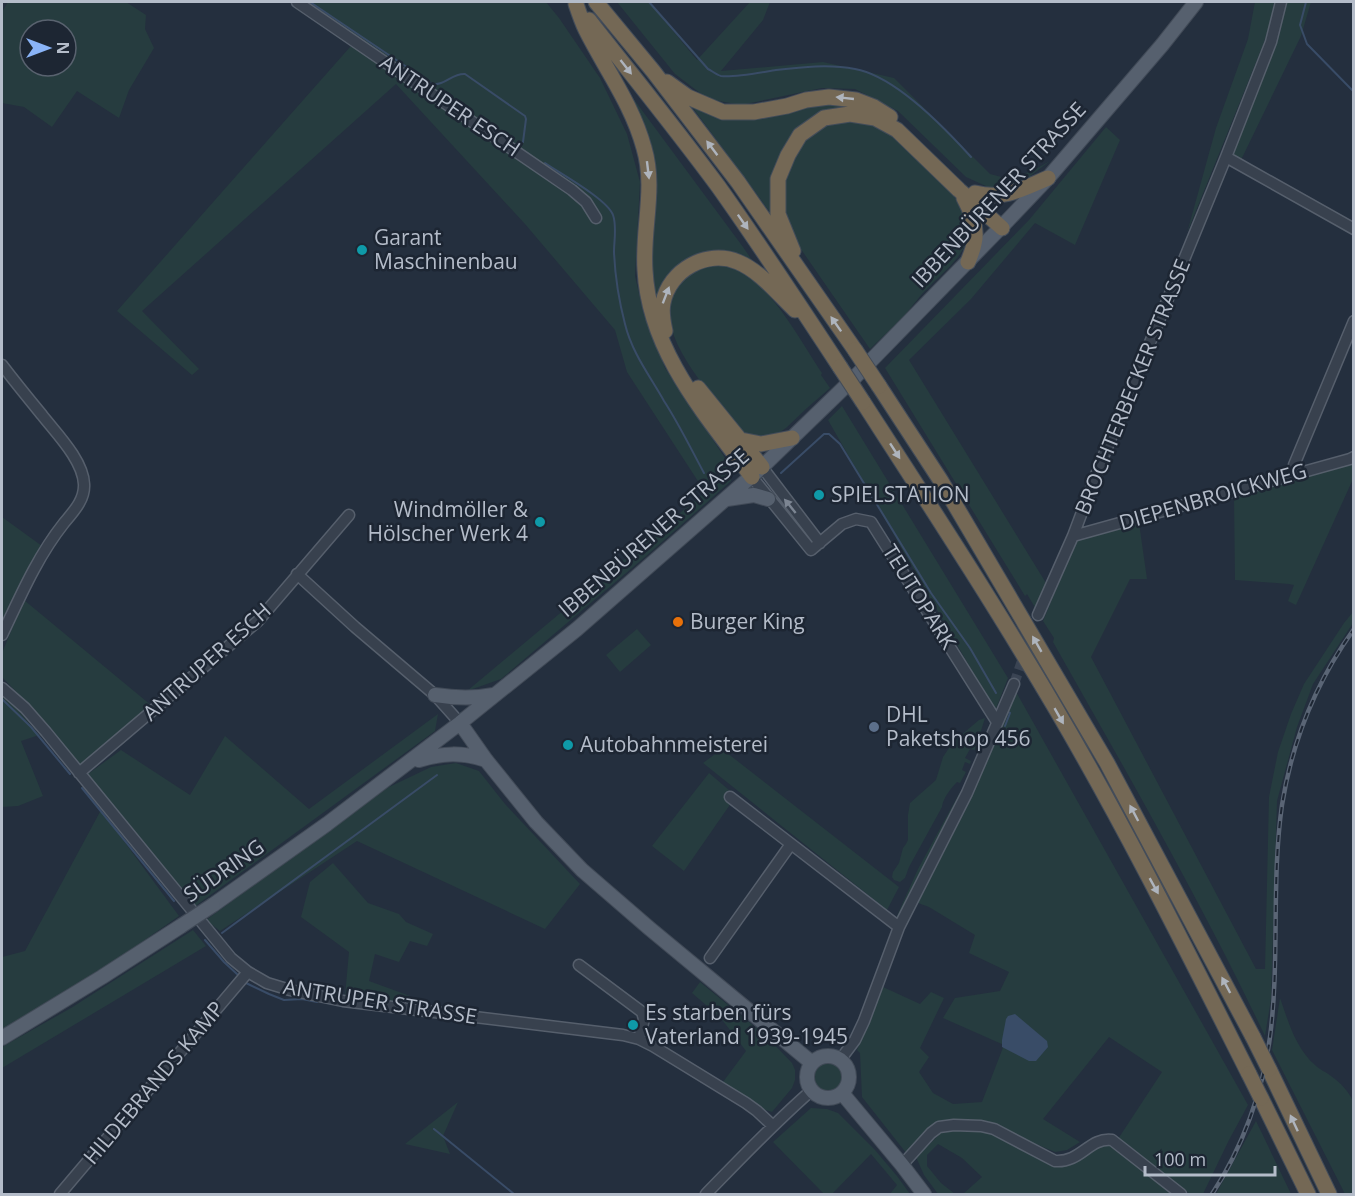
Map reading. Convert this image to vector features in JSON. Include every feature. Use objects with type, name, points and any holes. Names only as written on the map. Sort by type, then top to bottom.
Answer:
[{"type":"highway","points":[[596,2],[653,71],[738,182],[855,350],[941,481],[1107,764],[1253,1037],[1329,1194]]},
{"type":"highway","points":[[575,3],[680,135],[767,255],[962,555],[1057,710],[1158,894],[1308,1194]]},
{"type":"highway","points":[[575,3],[585,28],[632,113],[645,148],[649,183],[644,268],[647,296],[660,339],[677,373],[689,390],[757,472]]},
{"type":"highway","points":[[653,71],[688,97],[723,112],[754,112],[829,97],[856,100],[874,107],[892,118],[960,182],[975,193],[1005,224]]},
{"type":"highway","points":[[818,298],[791,248],[778,214],[778,179],[800,135],[824,118],[850,114],[875,118],[897,130],[959,190],[1005,224]]},
{"type":"highway","points":[[975,193],[988,196],[1003,195],[1048,178]]},
{"type":"highway","points":[[959,190],[969,207],[974,224],[975,243],[968,262]]},
{"type":"highway","points":[[757,472],[741,440],[696,385],[671,347],[664,329],[662,314],[666,292],[676,276],[702,260],[713,258],[738,261],[762,278],[813,326]]},
{"type":"highway","points":[[741,440],[761,444],[792,438]]},
{"type":"main road","name":"IBBENBÜRENER STRASSE","points":[[460,723],[577,629],[757,472],[855,377],[1048,178],[1196,2]]},
{"type":"main road","points":[[725,500],[754,495],[768,499]]},
{"type":"main road","points":[[435,695],[475,698],[497,693]]},
{"type":"main road","points":[[460,723],[486,760],[536,822],[582,870],[812,1063]]},
{"type":"main road","name":"SÜDRING","points":[[2,1038],[213,905],[409,764],[460,723]]},
{"type":"main road","points":[[409,764],[435,755],[454,753],[486,760]]},
{"type":"main road","points":[[828,1056],[840,1060],[846,1065],[848,1072],[847,1087],[837,1096],[824,1098],[817,1095],[808,1085],[808,1071],[812,1063],[828,1056]]},
{"type":"main road","points":[[842,1093],[924,1194]]},
{"type":"street","name":"ANTRUPER ESCH","points":[[297,2],[572,190],[586,202],[596,218]]},
{"type":"street","name":"BROCHTERBECKER STRASSE","points":[[1038,615],[1073,536],[1226,157],[1271,42],[1281,2]]},
{"type":"street","points":[[1226,157],[1353,229]]},
{"type":"street","points":[[1295,474],[1294,465],[1353,321]]},
{"type":"street","points":[[2,365],[68,448],[80,468],[84,493],[37,563],[2,635]]},
{"type":"street","name":"DIEPENBROICKWEG","points":[[1073,536],[1353,457]]},
{"type":"street","points":[[757,472],[820,543]]},
{"type":"street","name":"TEUTOPARK","points":[[757,472],[768,499],[811,550],[842,524],[856,519],[871,522],[998,722]]},
{"type":"street","name":"ANTRUPER ESCH","points":[[79,773],[258,621],[349,515]]},
{"type":"street","points":[[297,574],[435,695],[460,723]]},
{"type":"street","points":[[840,1060],[855,1040],[864,1022],[899,927],[967,793],[1014,684]]},
{"type":"street","name":"ANTRUPER STRASSE","points":[[2,688],[25,708],[231,958],[248,972],[267,983],[343,1001],[623,1035],[639,1039],[746,1103],[773,1126]]},
{"type":"street","points":[[730,797],[899,927]]},
{"type":"street","points":[[710,958],[791,844]]},
{"type":"street","points":[[579,965],[642,1012],[644,1019],[639,1039]]},
{"type":"street","name":"HILDEBRANDS KAMP","points":[[60,1194],[248,972]]},
{"type":"street","points":[[705,1194],[812,1090]]},
{"type":"street","points":[[902,1165],[939,1127],[981,1126],[994,1129],[1055,1161],[1074,1158],[1099,1141],[1112,1140],[1181,1194]]},
{"type":"green space","points":[[8,2],[126,2],[146,15],[145,29],[154,48],[129,90],[119,118],[77,91],[52,127],[24,107],[2,103],[2,12]]},
{"type":"green space","points":[[305,2],[546,2],[600,78],[627,134],[640,182],[635,276],[644,315],[665,368],[731,467],[731,481],[645,557],[501,679],[467,691],[705,492],[627,372],[615,330],[525,224],[396,84],[142,311],[199,369],[192,375],[117,311],[358,38]]},
{"type":"green space","points":[[617,2],[649,2],[697,60],[750,2],[770,2],[763,20],[721,71],[823,62],[894,78],[990,174],[1009,179],[1032,171],[1050,161],[1021,183],[1004,190],[988,187],[966,177],[898,111],[855,89],[822,88],[741,105],[708,99],[675,74]]},
{"type":"green space","points":[[1255,2],[1274,2],[1271,21],[1187,233],[1216,128],[1248,39]]},
{"type":"green space","points":[[1286,2],[1311,2],[1301,36],[1241,160],[1233,154],[1280,32]]},
{"type":"green space","points":[[627,90],[758,269],[702,257],[660,301],[651,301],[653,199]]},
{"type":"green space","points":[[838,100],[860,111],[797,134],[775,219],[690,104],[705,110]]},
{"type":"green space","points":[[857,120],[878,127],[896,138],[952,193],[967,226],[967,238],[955,261],[870,349],[796,242],[783,205],[787,172],[805,139],[830,123]]},
{"type":"green space","points":[[1106,127],[1120,140],[1075,245],[1035,223],[971,299],[909,360],[1046,583],[1036,609],[1027,594],[1025,596],[885,368],[1029,220]]},
{"type":"green space","points":[[710,266],[733,268],[759,285],[783,313],[830,388],[786,428],[768,438],[747,436],[741,430],[700,381],[676,341],[670,321],[670,302],[679,285],[686,278],[696,270]]},
{"type":"green space","points":[[842,406],[1008,678],[995,711],[828,420]]},
{"type":"green space","points":[[1353,459],[1353,479],[1296,605],[1288,601],[1294,585],[1235,580],[1234,497]]},
{"type":"green space","points":[[2,517],[42,546],[2,627]]},
{"type":"green space","points":[[1139,523],[1147,579],[1130,579],[1091,657],[1256,969],[1265,969],[1269,797],[1278,752],[1304,684],[1353,612],[1353,623],[1313,684],[1297,727],[1277,801],[1271,999],[1265,1036],[1189,886],[1043,621],[1077,539]]},
{"type":"green space","points":[[24,600],[152,706],[81,766],[2,677],[2,653]]},
{"type":"green space","points":[[637,629],[651,645],[620,672],[606,655]]},
{"type":"green space","points":[[1015,690],[1248,1105],[1203,1194],[1190,1194],[1118,1139],[1162,1072],[1109,1037],[1043,1119],[1080,1142],[1067,1150],[1055,1152],[981,1121],[938,1122],[907,1154],[862,1097],[860,1053],[857,1050],[883,987],[920,1004],[931,992],[944,998],[920,1048],[929,1057],[919,1072],[933,1093],[953,1104],[982,1102],[1004,1045],[943,1018],[955,998],[1000,991],[1009,972],[969,953],[975,935],[929,907],[918,903],[968,805]]},
{"type":"green space","points":[[2,696],[19,711],[39,735],[21,741],[43,796],[18,806],[2,807]]},
{"type":"green space","points":[[438,714],[435,731],[194,907],[88,774],[121,750],[190,795],[225,736],[309,809]]},
{"type":"green space","points":[[985,718],[975,750],[970,749],[965,758],[971,761],[970,764],[965,762],[962,770],[966,772],[960,783],[957,782],[950,790],[905,878],[900,882],[894,880],[893,872],[908,840],[910,803],[936,780],[943,757],[953,742],[979,720]]},
{"type":"green space","points":[[722,749],[899,887],[887,910],[703,763]]},
{"type":"green space","points":[[456,763],[479,771],[505,804],[580,884],[545,929],[357,841],[220,931],[206,920],[387,788],[431,767]]},
{"type":"green space","points":[[709,773],[736,796],[684,871],[652,846]]},
{"type":"green space","points":[[960,792],[957,803],[914,884],[900,917],[896,918],[918,869]]},
{"type":"green space","points":[[101,810],[179,916],[92,977],[2,1029],[2,957],[25,951]]},
{"type":"green space","points":[[333,863],[368,903],[399,914],[406,922],[433,934],[427,946],[410,941],[399,962],[375,954],[369,981],[410,996],[407,1003],[345,996],[349,952],[301,917],[310,882]]},
{"type":"green space","points":[[193,930],[206,946],[2,1068],[2,1047],[71,1008]]},
{"type":"green space","points":[[700,982],[766,1036],[792,1063],[795,1080],[792,1088],[772,1112],[757,1107],[723,1082],[746,1051],[720,1017],[692,993]]},
{"type":"green space","points":[[1280,998],[1293,1034],[1303,1051],[1317,1067],[1341,1084],[1353,1101],[1353,1194],[1345,1194],[1272,1050]]},
{"type":"green space","points":[[828,1061],[839,1066],[844,1077],[839,1088],[828,1093],[817,1088],[812,1077],[817,1066]]},
{"type":"green space","points":[[458,1102],[443,1136],[450,1154],[405,1144]]},
{"type":"green space","points":[[811,1108],[827,1109],[838,1113],[875,1150],[910,1194],[890,1194],[897,1185],[871,1154],[832,1194],[824,1194],[773,1142]]},
{"type":"green space","points":[[1256,1121],[1291,1194],[1216,1194]]},
{"type":"green space","points":[[979,1130],[993,1134],[1049,1163],[1103,1144],[1114,1146],[1171,1194],[963,1194],[982,1177],[962,1158],[938,1144],[927,1155],[927,1166],[941,1183],[955,1194],[938,1194],[924,1175],[916,1157],[941,1133]]},
{"type":"water","points":[[1015,1014],[1047,1041],[1048,1047],[1036,1061],[1029,1061],[1002,1047],[1006,1019]]},
{"type":"waterway","points":[[310,2],[432,84],[465,74],[525,116],[523,142]]},
{"type":"waterway","points":[[649,2],[708,69],[718,75],[733,76],[825,66],[855,69],[886,81],[918,104],[971,157]]},
{"type":"waterway","points":[[1306,2],[1300,25],[1307,44],[1354,92]]},
{"type":"waterway","points":[[545,163],[593,194],[613,215],[616,279],[628,335],[704,473]]},
{"type":"waterway","points":[[781,473],[824,434],[829,434],[840,444],[931,593],[970,648],[996,693]]},
{"type":"waterway","points":[[2,699],[31,727],[70,774]]},
{"type":"waterway","points":[[1005,726],[1010,713],[1008,712]]},
{"type":"waterway","points":[[222,933],[437,775]]},
{"type":"waterway","points":[[82,788],[174,901]]},
{"type":"waterway","points":[[205,940],[238,975]]},
{"type":"waterway","points":[[246,983],[284,1000],[302,999],[317,1002]]},
{"type":"waterway","points":[[434,1129],[514,1194]]},
{"type":"tunnel","points":[[1014,684],[1025,652]]},
{"type":"railway","points":[[1212,1194],[1242,1139],[1250,1119],[1267,1057],[1275,979],[1279,834],[1282,805],[1292,758],[1317,691],[1354,629]]},
{"type":"place","name":"Garant Maschinenbau","points":[[362,250]]},
{"type":"place","name":"SPIELSTATION","points":[[819,495]]},
{"type":"place","name":"Windmöller & Hölscher Werk 4","points":[[540,522]]},
{"type":"place","name":"Burger King","points":[[678,622]]},
{"type":"place","name":"DHL Paketshop 456","points":[[874,727]]},
{"type":"place","name":"Autobahnmeisterei","points":[[568,745]]},
{"type":"place","name":"Es starben fürs Vaterland 1939-1945","points":[[633,1025]]}]
